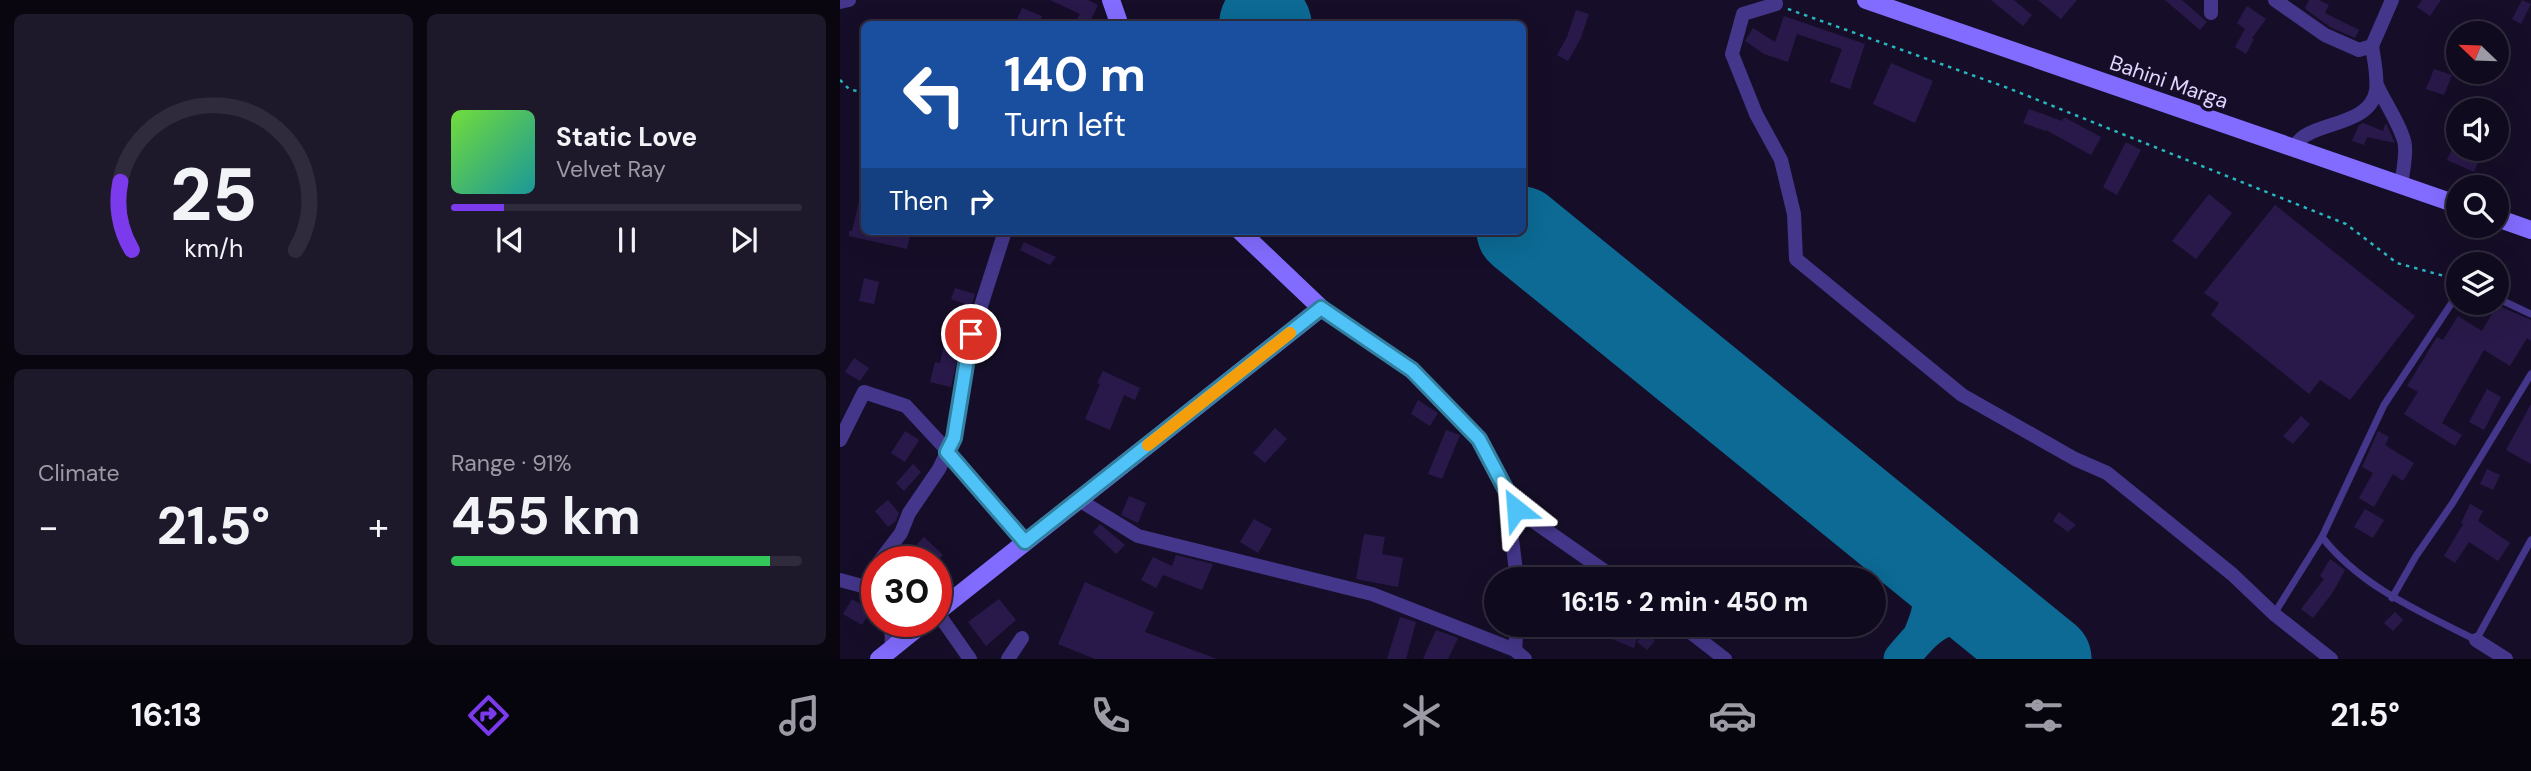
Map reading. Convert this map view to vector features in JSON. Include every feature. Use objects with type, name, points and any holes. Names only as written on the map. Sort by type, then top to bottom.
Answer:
[{"type":"street","points":[[840,2],[849,0]]},
{"type":"street","points":[[1111,0],[1117,21]]},
{"type":"street","name":"Bahini Marga","points":[[1866,0],[2446,201]]},
{"type":"street","points":[[2275,0],[2325,35],[2359,50],[2372,46]]},
{"type":"street","points":[[2292,149],[2308,134],[2359,114],[2369,106],[2374,97],[2376,83],[2372,46],[2392,0]]},
{"type":"street","points":[[1775,2],[1743,14],[1732,54],[1756,114],[1780,160],[1794,215],[1796,260],[1962,395],[2075,459],[2107,473],[2232,574],[2274,614],[2331,659]]},
{"type":"street","points":[[2376,83],[2403,134],[2405,145],[2401,185]]},
{"type":"street","points":[[2509,222],[2531,230]]},
{"type":"street","points":[[891,546],[901,533],[909,513],[939,469],[954,438],[971,334],[1004,235]]},
{"type":"street","points":[[1244,235],[1321,308],[1412,370],[1479,439],[1516,509],[1599,567]]},
{"type":"street","points":[[952,600],[1321,308]]},
{"type":"street","points":[[840,440],[863,392],[906,406],[1025,542]]},
{"type":"street","points":[[1079,500],[1138,536],[1371,594],[1520,655],[1518,637]]},
{"type":"street","points":[[1516,509],[1511,531],[1516,567]]},
{"type":"street","points":[[840,580],[861,586]]},
{"type":"street","points":[[885,654],[906,637]]},
{"type":"street","points":[[952,637],[970,659]]},
{"type":"street","points":[[1697,637],[1725,659]]},
{"type":"street","points":[[1008,659],[1022,638]]},
{"type":"street","points":[[2476,640],[2506,659]]},
{"type":"lane","points":[[2509,304],[2531,314]]},
{"type":"lane","points":[[2274,614],[2322,537],[2384,405],[2446,312]]},
{"type":"lane","points":[[2392,598],[2531,374]]},
{"type":"lane","points":[[2322,537],[2338,557],[2392,598],[2476,640],[2531,540]]},
{"type":"path","points":[[1775,2],[2008,88],[2346,224],[2397,263],[2446,276]]},
{"type":"path","points":[[840,80],[849,89],[861,92]]},
{"type":"building","points":[[1050,0],[1088,0],[1098,5],[1090,21],[1076,21],[1080,14]]},
{"type":"building","points":[[1991,0],[2014,0],[2032,15],[2023,26]]},
{"type":"building","points":[[2038,0],[2077,0],[2061,19]]},
{"type":"building","points":[[2165,0],[2182,0],[2207,22],[2200,30]]},
{"type":"building","points":[[2309,0],[2319,0],[2329,5],[2325,13],[2359,30],[2355,38],[2330,27],[2308,11],[2305,8]]},
{"type":"building","points":[[2422,0],[2441,0],[2430,16],[2417,7]]},
{"type":"building","points":[[2522,0],[2531,4],[2521,24],[2512,19]]},
{"type":"building","points":[[2247,6],[2266,19],[2252,38],[2254,39],[2246,54],[2235,47],[2245,29],[2237,23]]},
{"type":"building","points":[[1022,8],[1042,16],[1040,21],[1016,21]]},
{"type":"building","points":[[1576,10],[1589,14],[1580,40],[1568,61],[1557,55],[1567,37]]},
{"type":"building","points":[[1784,16],[1865,44],[1850,89],[1830,82],[1842,49],[1797,34],[1788,62],[1764,54],[1745,41],[1753,28],[1775,42]]},
{"type":"building","points":[[1891,63],[1933,81],[1915,123],[1873,104]]},
{"type":"building","points":[[2434,69],[2446,73],[2446,84],[2448,84],[2444,95],[2426,89]]},
{"type":"building","points":[[2029,109],[2062,121],[2064,117],[2101,137],[2091,155],[2046,130],[2023,123]]},
{"type":"building","points":[[2363,123],[2383,131],[2385,124],[2387,125],[2395,143],[2367,137],[2364,145],[2352,141],[2359,125]]},
{"type":"building","points":[[2126,142],[2141,150],[2117,195],[2103,187]]},
{"type":"building","points":[[2449,161],[2479,161],[2474,172]]},
{"type":"building","points":[[2209,194],[2232,213],[2196,259],[2172,241]]},
{"type":"building","points":[[860,197],[861,235],[910,235],[907,249],[849,236],[849,231],[852,231]]},
{"type":"building","points":[[2275,205],[2415,316],[2350,400],[2320,380],[2309,394],[2211,315],[2219,303],[2204,293]]},
{"type":"building","points":[[1024,242],[1056,257],[1050,265],[1020,250]]},
{"type":"building","points":[[864,278],[879,282],[874,304],[859,301]]},
{"type":"building","points":[[955,288],[975,294],[971,306],[951,299]]},
{"type":"building","points":[[2509,310],[2531,320],[2531,341],[2527,338],[2510,366],[2484,350],[2442,423],[2462,435],[2455,446],[2404,414],[2418,392],[2407,386],[2437,337],[2443,340],[2458,316],[2482,331],[2491,315],[2509,315]]},
{"type":"building","points":[[988,318],[1003,329],[992,344],[981,336]]},
{"type":"building","points":[[948,326],[964,329],[951,387],[930,382],[935,362],[940,363]]},
{"type":"building","points":[[854,358],[869,368],[860,381],[845,372]]},
{"type":"building","points":[[1103,371],[1140,388],[1135,400],[1124,395],[1110,430],[1085,419]]},
{"type":"building","points":[[2487,389],[2501,397],[2484,430],[2469,422]]},
{"type":"building","points":[[1418,400],[1438,413],[1430,426],[1411,414]]},
{"type":"building","points":[[2531,404],[2531,464],[2506,450]]},
{"type":"building","points":[[2301,416],[2310,424],[2293,444],[2283,436]]},
{"type":"building","points":[[1275,428],[1287,439],[1265,463],[1253,453]]},
{"type":"building","points":[[1446,430],[1460,435],[1442,479],[1428,474]]},
{"type":"building","points":[[905,431],[919,440],[905,462],[891,453]]},
{"type":"building","points":[[2378,431],[2389,437],[2385,445],[2414,463],[2403,481],[2393,474],[2374,507],[2359,498],[2373,473],[2362,467]]},
{"type":"building","points":[[913,464],[921,472],[904,491],[896,483]]},
{"type":"building","points":[[2487,469],[2500,475],[2493,490],[2480,484]]},
{"type":"building","points":[[1129,496],[1146,503],[1138,523],[1121,515]]},
{"type":"building","points":[[888,500],[899,513],[896,521],[888,527],[875,511]]},
{"type":"building","points":[[2470,504],[2483,511],[2478,521],[2510,543],[2498,561],[2469,542],[2455,563],[2444,556],[2463,524],[2461,523]]},
{"type":"building","points":[[2365,509],[2384,520],[2373,538],[2354,527]]},
{"type":"building","points":[[2059,512],[2076,525],[2068,532],[2053,521]]},
{"type":"building","points":[[1254,519],[1272,529],[1258,553],[1240,542]]},
{"type":"building","points":[[1100,524],[1125,545],[1116,554],[1093,532]]},
{"type":"building","points":[[1364,534],[1385,537],[1382,554],[1403,558],[1398,587],[1356,579]]},
{"type":"building","points":[[924,537],[934,546],[919,546],[917,544]]},
{"type":"building","points":[[1176,555],[1213,564],[1202,590],[1163,575],[1156,588],[1141,580],[1153,557],[1172,566]]},
{"type":"building","points":[[2330,559],[2345,570],[2333,592],[2313,618],[2301,609],[2324,579],[2320,576]]},
{"type":"building","points":[[1085,582],[1154,612],[1145,632],[1217,659],[1095,659],[1058,644]]},
{"type":"building","points":[[852,599],[861,604],[861,624],[843,614]]},
{"type":"building","points":[[999,599],[1016,620],[986,646],[968,622]]},
{"type":"building","points":[[2395,612],[2403,620],[2393,631],[2384,623]]},
{"type":"building","points":[[1400,617],[1416,622],[1406,659],[1387,659]]},
{"type":"building","points":[[1436,630],[1458,638],[1448,659],[1423,659]]},
{"type":"building","points":[[1606,637],[1637,637],[1634,648]]},
{"type":"building","points":[[1641,637],[1651,637],[1655,641],[1647,650],[1637,642]]},
{"type":"taxiway","points":[[1922,558],[1930,603],[1922,632]]},
{"type":"taxiway","points":[[1901,659],[1925,632],[1945,620],[1969,618],[2004,624]]},
{"type":"runway","points":[[1526,235],[2047,659]]},
{"type":"slow traffic","points":[[1148,445],[1290,333]]},
{"type":"route","points":[[971,334],[954,438],[947,452],[1025,542],[1321,308],[1412,370],[1479,439],[1516,509]]}]
